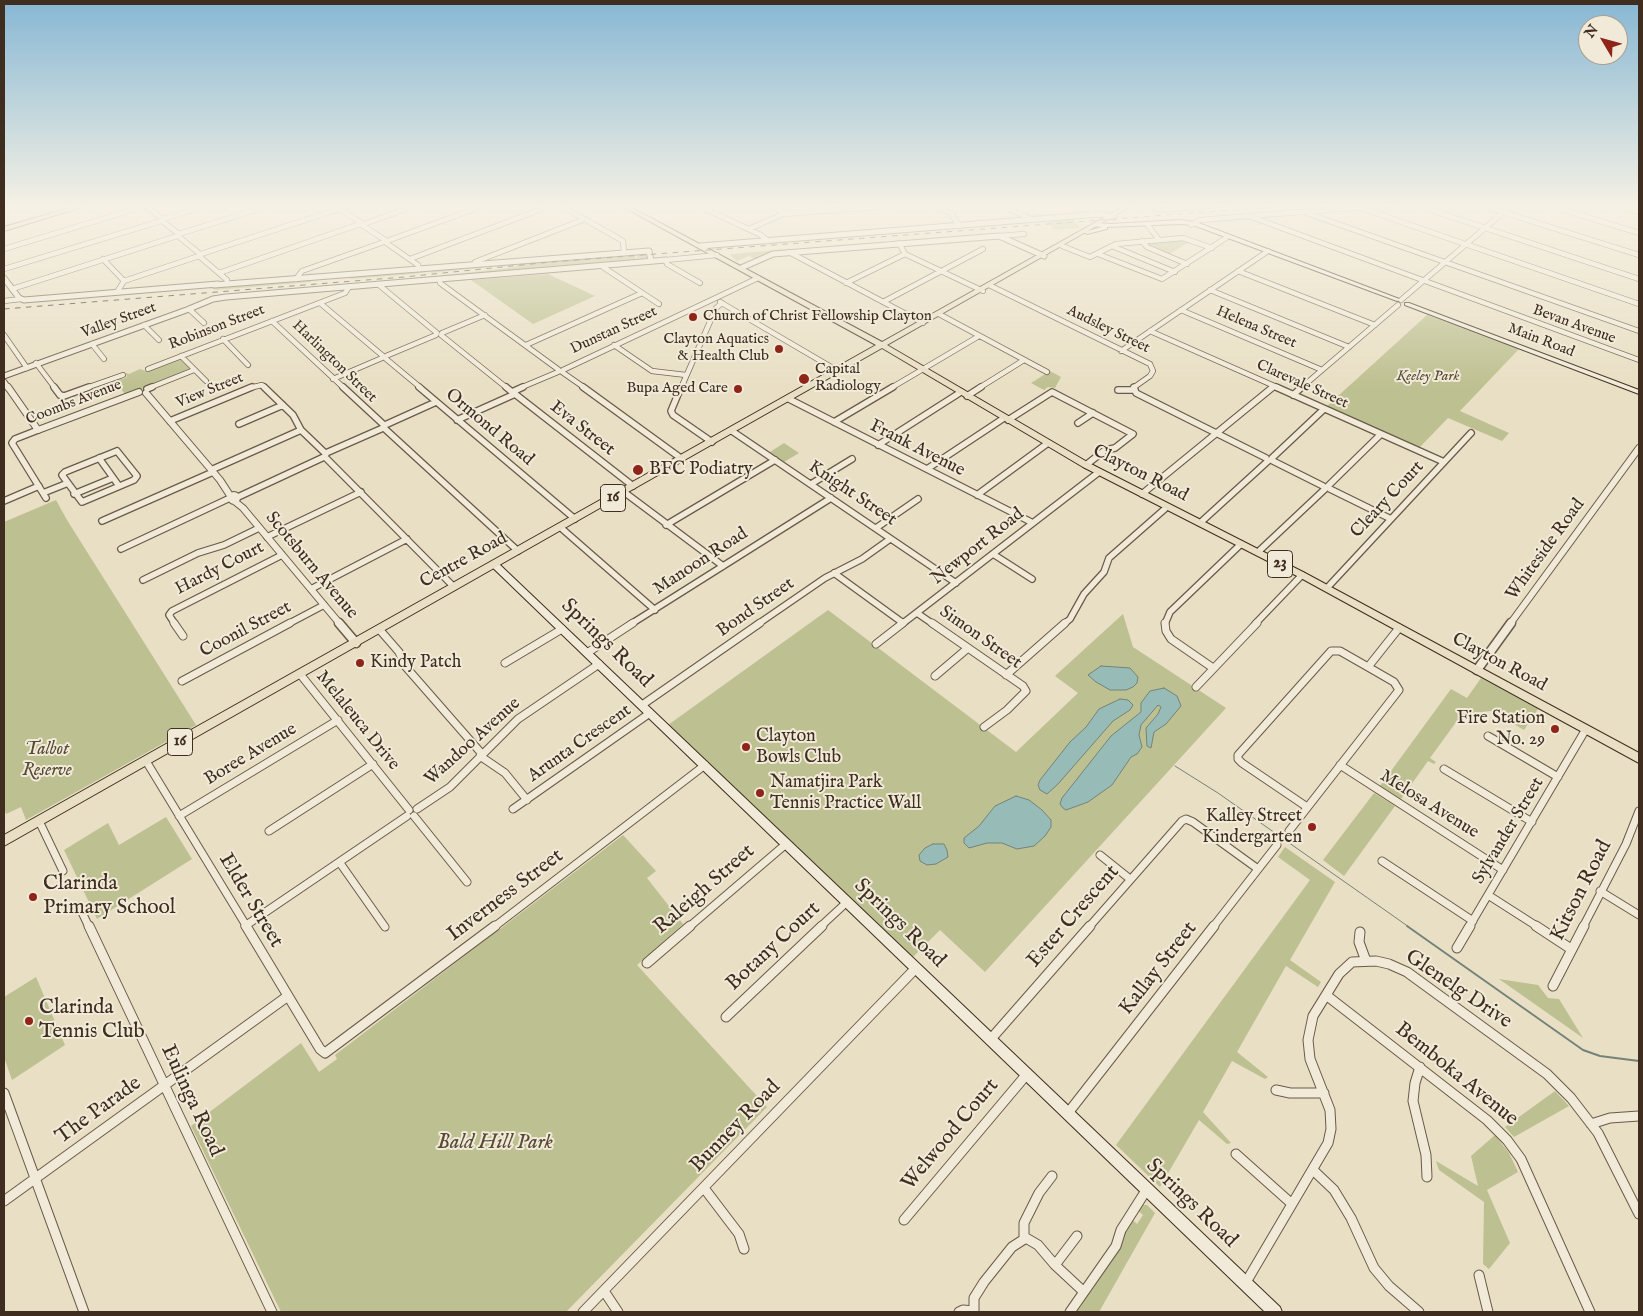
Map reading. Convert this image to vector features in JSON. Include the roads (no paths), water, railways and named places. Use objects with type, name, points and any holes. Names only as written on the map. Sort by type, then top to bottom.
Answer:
[{"type":"main road","name":"Clayton Road","points":[[736,265],[871,339],[1086,465],[1327,588],[1639,758]]},
{"type":"main road","name":"Centre Road","points":[[4,841],[1025,265]]},
{"type":"main road","name":"Main Road","points":[[1302,265],[1639,392]]},
{"type":"main road","points":[[871,339],[894,340],[892,346],[895,353],[873,352],[874,344],[871,339]]},
{"type":"main road","name":"Springs Road","points":[[495,565],[1276,1312]]},
{"type":"street","points":[[4,270],[16,265]]},
{"type":"street","points":[[12,289],[84,265]]},
{"type":"street","points":[[109,265],[124,281]]},
{"type":"street","points":[[117,292],[124,281],[169,265]]},
{"type":"street","points":[[212,265],[220,273],[226,283]]},
{"type":"street","points":[[220,273],[244,265]]},
{"type":"street","points":[[296,279],[302,271],[318,265]]},
{"type":"street","points":[[5,301],[20,298],[296,279],[447,265]]},
{"type":"street","name":"Valley Street","points":[[4,375],[216,299],[618,265]]},
{"type":"street","points":[[671,265],[700,282]]},
{"type":"street","points":[[741,268],[747,265]]},
{"type":"street","points":[[814,265],[923,323]]},
{"type":"street","points":[[846,283],[882,265]]},
{"type":"street","points":[[929,265],[982,290]]},
{"type":"street","points":[[883,302],[951,265]]},
{"type":"street","points":[[1126,265],[1159,279],[1164,279],[1185,265]]},
{"type":"street","points":[[1159,265],[1175,272]]},
{"type":"street","points":[[1121,351],[1246,265]]},
{"type":"street","name":"Bevan Avenue","points":[[1379,265],[1639,360]]},
{"type":"street","points":[[1293,395],[1442,265]]},
{"type":"street","points":[[1452,265],[1639,331]]},
{"type":"street","points":[[1525,265],[1639,304]]},
{"type":"street","points":[[1598,265],[1639,279]]},
{"type":"street","points":[[603,267],[659,304]]},
{"type":"street","points":[[1238,271],[1375,325]]},
{"type":"street","points":[[4,278],[20,298]]},
{"type":"street","name":"Dunstan Street","points":[[457,420],[758,278]]},
{"type":"street","points":[[440,280],[440,283],[682,459]]},
{"type":"street","name":"Eva Street","points":[[379,285],[633,486]]},
{"type":"street","name":"Audsley Street","points":[[990,285],[1150,364],[1153,370],[1150,376],[1133,388],[1133,390]]},
{"type":"street","name":"Robinson Street","points":[[147,370],[320,303],[346,292],[349,288]]},
{"type":"street","points":[[1210,290],[1349,347]]},
{"type":"street","points":[[526,345],[642,293]]},
{"type":"street","points":[[714,298],[838,371]]},
{"type":"street","name":"Ormond Road","points":[[320,303],[575,519]]},
{"type":"street","points":[[712,442],[673,415],[671,411],[716,308],[722,303]]},
{"type":"street","points":[[189,309],[204,323]]},
{"type":"street","name":"Helena Street","points":[[1181,310],[1322,370]]},
{"type":"street","points":[[940,314],[1047,372]]},
{"type":"street","points":[[333,379],[485,315]]},
{"type":"street","name":"Harlington Street","points":[[272,320],[291,340],[518,551]]},
{"type":"street","points":[[144,325],[159,340]]},
{"type":"street","name":"Clarevale Street","points":[[1150,331],[1444,462]]},
{"type":"street","points":[[4,335],[26,367]]},
{"type":"street","points":[[834,422],[979,336]]},
{"type":"street","points":[[223,339],[248,365]]},
{"type":"street","points":[[92,344],[104,359]]},
{"type":"street","points":[[614,346],[652,371],[686,376]]},
{"type":"street","points":[[181,356],[206,381]]},
{"type":"street","points":[[878,445],[1024,360]]},
{"type":"street","points":[[37,364],[60,395],[64,396],[123,376]]},
{"type":"street","name":"Coombs Avenue","points":[[39,486],[12,444],[13,440],[144,391],[194,370]]},
{"type":"street","points":[[4,382],[38,430]]},
{"type":"street","name":"View Street","points":[[170,421],[259,385],[264,386],[294,416],[301,430],[454,587]]},
{"type":"street","points":[[1142,494],[1274,386]]},
{"type":"street","points":[[1118,390],[1133,390],[1391,519]]},
{"type":"street","name":"Scotsburn Avenue","points":[[144,391],[356,643]]},
{"type":"street","points":[[927,469],[1052,392],[1133,434],[1115,448],[1105,450],[1086,465]]},
{"type":"street","name":"Frank Avenue","points":[[789,399],[1033,523]]},
{"type":"street","points":[[121,549],[315,461],[436,402]]},
{"type":"street","points":[[239,424],[284,406]]},
{"type":"street","points":[[1200,523],[1324,409]]},
{"type":"street","points":[[1078,423],[1093,413]]},
{"type":"street","points":[[102,521],[301,430]]},
{"type":"street","name":"Knight Street","points":[[732,431],[956,583]]},
{"type":"street","name":"Cleary Court","points":[[1327,588],[1471,433]]},
{"type":"street","points":[[1258,552],[1381,434]]},
{"type":"street","points":[[977,495],[1048,443]]},
{"type":"street","name":"Whiteside Road","points":[[1477,670],[1639,448]]},
{"type":"street","points":[[119,452],[137,476],[82,502],[68,484],[63,473],[119,452]]},
{"type":"street","points":[[99,458],[119,486]]},
{"type":"street","points":[[811,484],[852,459]]},
{"type":"street","points":[[666,525],[775,460]]},
{"type":"street","name":"Newport Road","points":[[876,644],[1099,472]]},
{"type":"street","points":[[74,494],[113,478]]},
{"type":"street","points":[[4,501],[39,486],[45,496],[68,484]]},
{"type":"street","points":[[267,537],[361,492]]},
{"type":"street","points":[[624,492],[723,566]]},
{"type":"street","name":"Manoon Road","points":[[588,654],[832,498]]},
{"type":"street","points":[[876,528],[918,498]]},
{"type":"street","points":[[1006,675],[1070,619],[1084,594],[1104,572],[1109,558],[1168,507]]},
{"type":"street","points":[[560,527],[655,610]]},
{"type":"street","points":[[142,580],[198,553],[224,544],[259,528]]},
{"type":"street","points":[[311,589],[407,539]]},
{"type":"street","name":"Bond Street","points":[[642,706],[834,573],[862,559],[890,539]]},
{"type":"street","points":[[1213,668],[1171,639],[1166,631],[1165,621],[1170,612],[1242,544]]},
{"type":"street","points":[[993,554],[1032,579]]},
{"type":"street","name":"Hardy Court","points":[[184,636],[169,615],[172,610],[282,555]]},
{"type":"street","points":[[834,573],[903,623]]},
{"type":"street","points":[[1196,687],[1302,575]]},
{"type":"street","name":"Coonil Street","points":[[182,681],[324,605]]},
{"type":"street","name":"Simon Street","points":[[917,613],[1023,686],[1026,691],[1025,694],[984,727]]},
{"type":"street","points":[[1368,667],[1399,628]]},
{"type":"street","name":"Arunta Crescent","points":[[380,629],[399,652],[405,666],[481,755],[505,773],[527,800]]},
{"type":"street","points":[[505,662],[516,658],[562,629]]},
{"type":"street","points":[[935,676],[968,648]]},
{"type":"street","points":[[1289,831],[1399,690],[1394,682],[1340,650],[1330,651],[1235,759],[1307,807]]},
{"type":"street","name":"Wandoo Avenue","points":[[245,926],[450,787],[518,719],[599,664]]},
{"type":"street","name":"Melaleuca Drive","points":[[300,674],[467,882]]},
{"type":"street","name":"Arunta Crescent","points":[[513,809],[650,713]]},
{"type":"street","name":"Boree Avenue","points":[[179,816],[338,720]]},
{"type":"street","name":"Sylvander Street","points":[[1457,948],[1586,729]]},
{"type":"street","points":[[1488,736],[1558,777]]},
{"type":"street","name":"Elder Street","points":[[146,761],[320,1049],[323,1053],[328,1053]]},
{"type":"street","points":[[269,831],[373,764]]},
{"type":"street","name":"Inverness Street","points":[[328,1053],[705,765]]},
{"type":"street","name":"Melosa Avenue","points":[[1340,765],[1503,870]]},
{"type":"street","points":[[1444,769],[1532,822]]},
{"type":"street","name":"Kitson Road","points":[[1553,986],[1600,891],[1626,844],[1639,811]]},
{"type":"street","name":"Ester Crescent","points":[[990,1040],[1185,817],[1258,869]]},
{"type":"street","points":[[39,821],[63,872]]},
{"type":"street","name":"Raleigh Street","points":[[647,963],[786,844]]},
{"type":"street","name":"Kallay Street","points":[[1068,1114],[1277,845]]},
{"type":"street","points":[[1100,855],[1130,879]]},
{"type":"street","points":[[1382,861],[1473,921]]},
{"type":"street","points":[[340,862],[385,927]]},
{"type":"street","points":[[1600,891],[1639,915]]},
{"type":"street","points":[[1488,895],[1572,949]]},
{"type":"street","name":"Botany Court","points":[[726,1017],[847,902]]},
{"type":"street","name":"Eulinga Road","points":[[79,906],[272,1312]]},
{"type":"street","points":[[1360,932],[1359,942],[1366,961]]},
{"type":"street","name":"Glenelg Drive","points":[[1246,1284],[1328,1143],[1331,1128],[1330,1110],[1310,1059],[1308,1040],[1314,1016],[1339,974],[1352,962],[1366,961],[1389,964],[1407,972],[1547,1074],[1564,1090],[1591,1124],[1608,1151],[1639,1214]]},
{"type":"street","name":"Bunney Road","points":[[583,1312],[916,968]]},
{"type":"street","name":"Bemboka Avenue","points":[[1326,995],[1487,1120],[1507,1140],[1521,1159],[1590,1312]]},
{"type":"street","name":"The Parade","points":[[4,1202],[288,996]]},
{"type":"street","points":[[1420,1067],[1415,1083],[1413,1101],[1426,1155],[1427,1177]]},
{"type":"street","name":"Welwood Court","points":[[904,1220],[1026,1074]]},
{"type":"street","points":[[1276,1090],[1290,1093],[1324,1093]]},
{"type":"street","points":[[4,1093],[84,1312]]},
{"type":"street","points":[[1591,1124],[1610,1118],[1639,1116]]},
{"type":"street","points":[[1236,1154],[1292,1204]]},
{"type":"street","points":[[1313,1170],[1334,1190],[1351,1218],[1374,1268],[1389,1286],[1419,1312]]},
{"type":"street","points":[[1024,1239],[1024,1223],[1039,1193],[1052,1176]]},
{"type":"street","points":[[704,1188],[739,1234],[744,1249]]},
{"type":"street","points":[[1070,1312],[1116,1246],[1121,1230],[1147,1189]]},
{"type":"street","points":[[1055,1265],[1077,1236]]},
{"type":"street","points":[[959,1312],[963,1310],[974,1312],[975,1295],[1012,1247],[1026,1238],[1038,1245],[1055,1265],[1084,1292]]},
{"type":"street","points":[[1479,1275],[1488,1312]]},
{"type":"street","points":[[604,1291],[618,1312]]},
{"type":"water","points":[[1101,666],[1130,668],[1138,677],[1137,683],[1126,690],[1110,690],[1088,675]]},
{"type":"water","points":[[1164,688],[1177,696],[1181,706],[1166,724],[1154,732],[1151,748],[1147,746],[1146,728],[1158,714],[1161,707],[1158,705],[1141,725],[1139,735],[1142,747],[1137,754],[1131,757],[1112,785],[1088,802],[1066,810],[1063,808],[1060,804],[1062,798],[1111,736],[1141,712],[1141,703],[1150,691]]},
{"type":"water","points":[[1120,699],[1128,700],[1133,705],[1130,710],[1113,721],[1047,794],[1040,790],[1038,785],[1040,780],[1070,742],[1086,727],[1099,709]]},
{"type":"water","points":[[1016,796],[1029,800],[1051,820],[1051,827],[1045,836],[1034,846],[1017,849],[1002,843],[987,843],[969,848],[964,843],[964,838],[979,826],[995,806]]},
{"type":"water","points":[[933,844],[944,844],[948,857],[936,864],[927,865],[920,861],[919,855],[925,848]]},
{"type":"waterway","points":[[1175,766],[1218,793],[1409,927]]},
{"type":"waterway","points":[[1407,926],[1583,1050],[1600,1056],[1639,1061]]},
{"type":"railway","points":[[4,309],[404,277],[518,265]]},
{"type":"place","name":"Church of Christ Fellowship Clayton","points":[[693,317]]},
{"type":"place","name":"Clayton Aquatics & Health Club","points":[[779,349]]},
{"type":"place","name":"Capital Radiology","points":[[804,379]]},
{"type":"place","name":"Bupa Aged Care","points":[[738,389]]},
{"type":"place","name":"BFC Podiatry","points":[[638,470]]},
{"type":"place","name":"Kindy Patch","points":[[360,663]]},
{"type":"place","name":"Fire Station No. 29","points":[[1555,729]]},
{"type":"place","name":"Clayton Bowls Club","points":[[746,747]]},
{"type":"place","name":"Namatjira Park Tennis Practice Wall","points":[[760,793]]},
{"type":"place","name":"Kalley Street Kindergarten","points":[[1312,827]]},
{"type":"place","name":"Clarinda Primary School","points":[[33,897]]},
{"type":"place","name":"Clarinda Tennis Club","points":[[29,1021]]},
{"type":"park label","name":"Keeley Park","points":[[1428,377]]},
{"type":"park label","name":"Talbot Reserve","points":[[47,760]]},
{"type":"park label","name":"Bald Hill Park","points":[[495,1144]]}]
